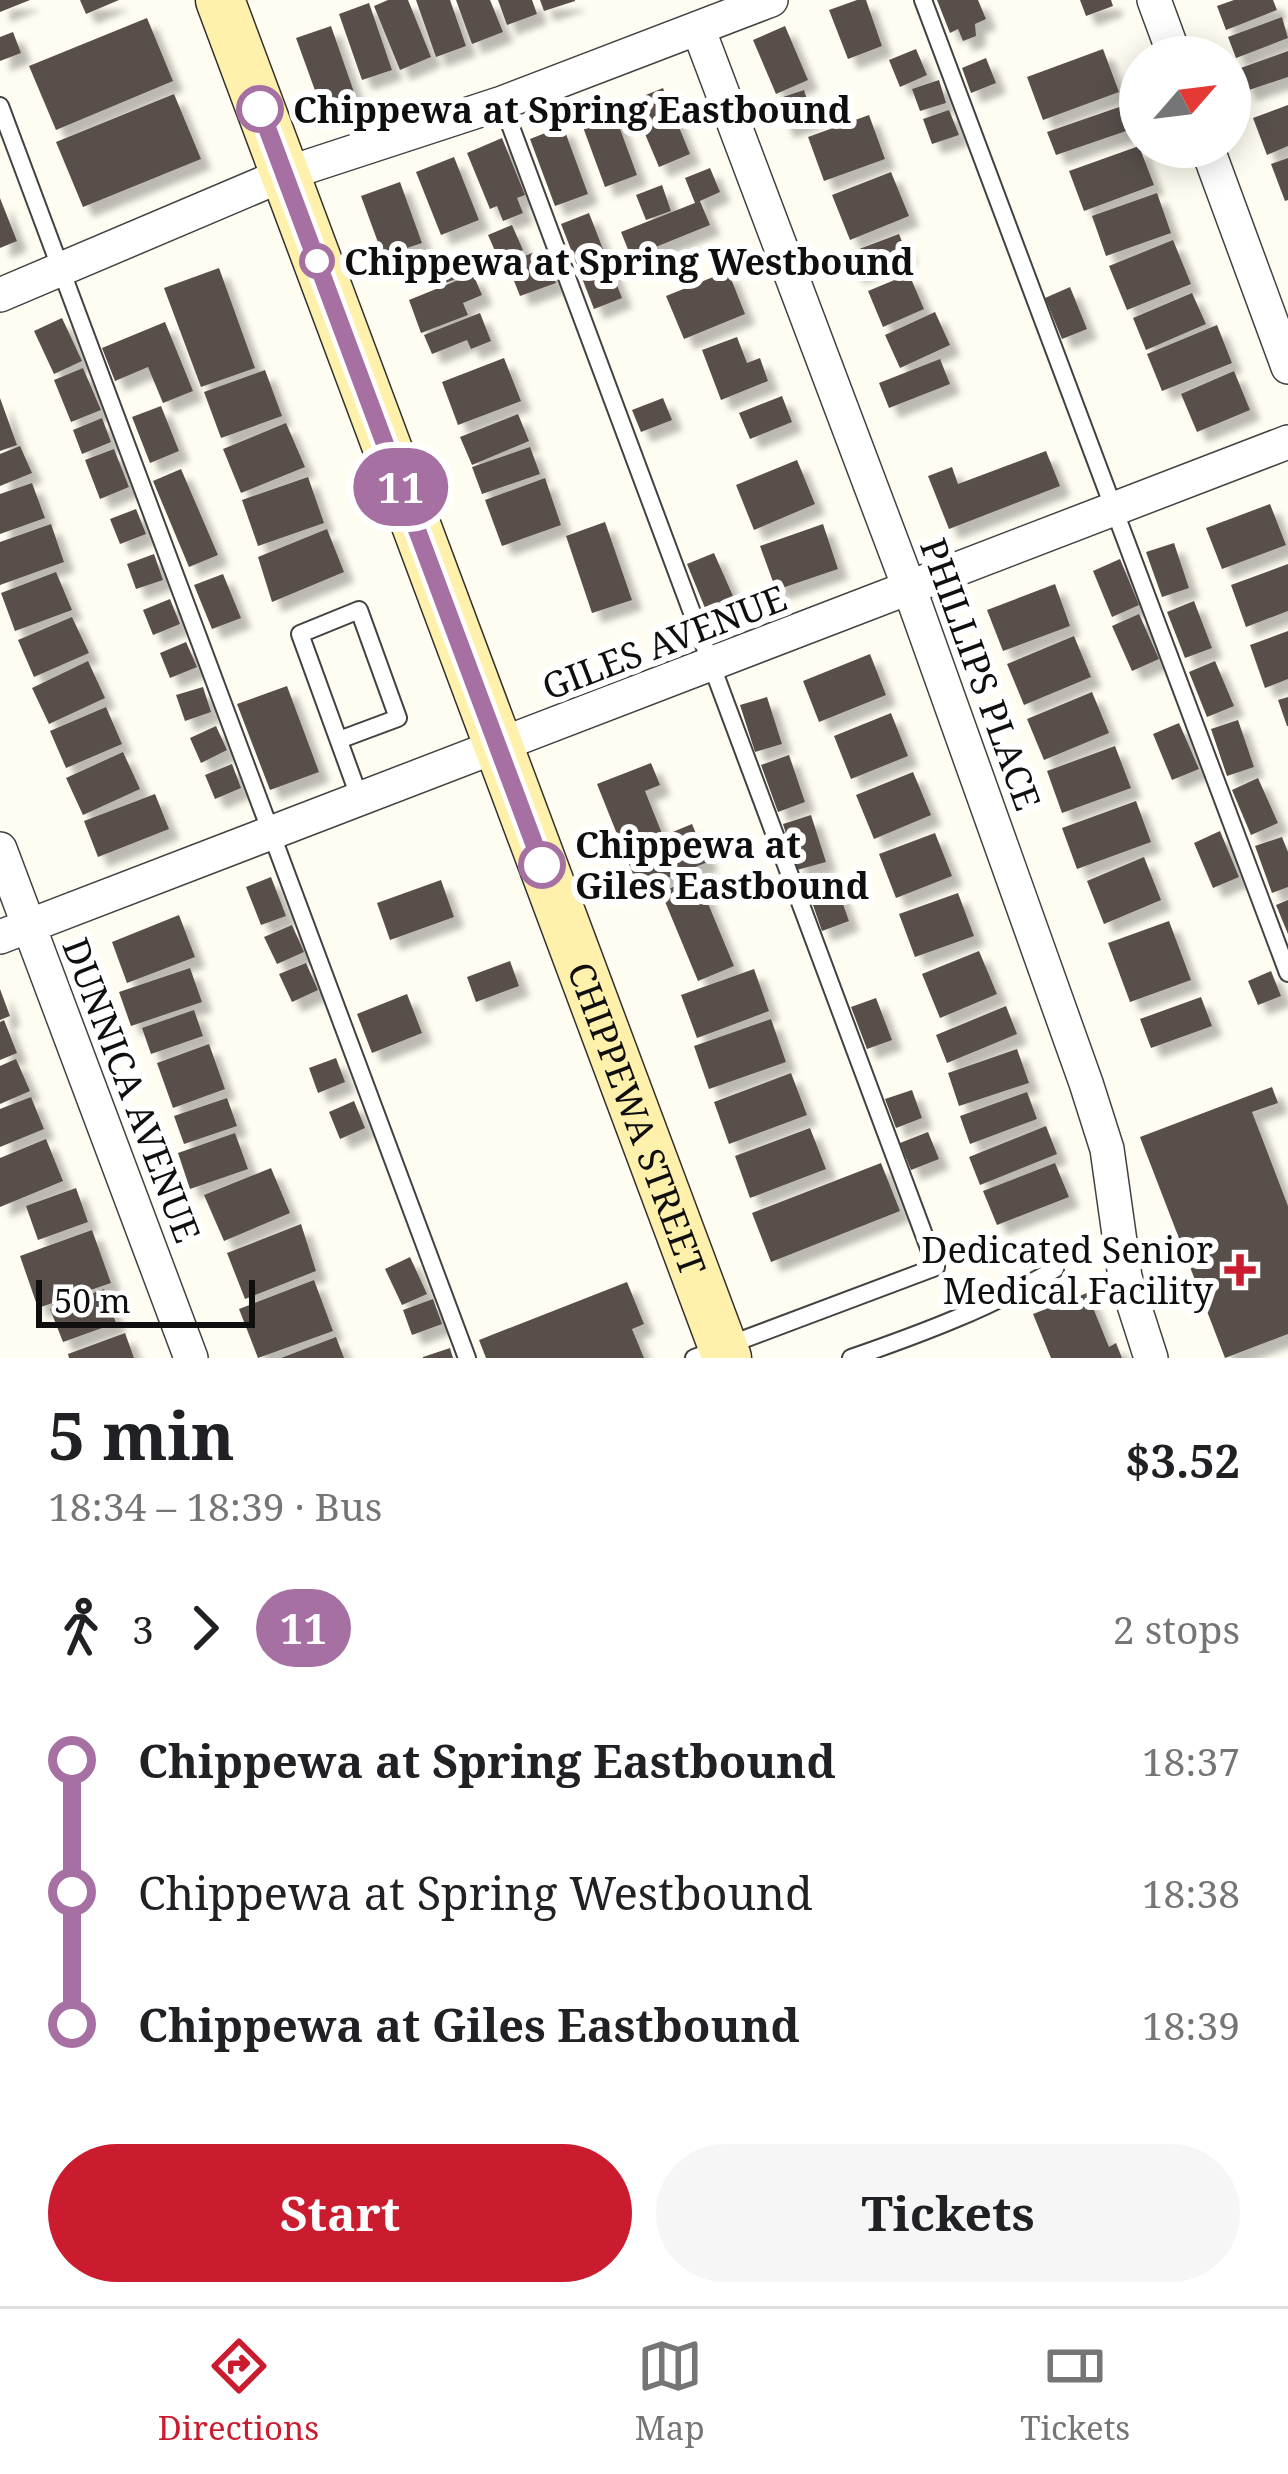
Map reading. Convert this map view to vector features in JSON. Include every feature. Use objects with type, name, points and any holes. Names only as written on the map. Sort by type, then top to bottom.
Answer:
[{"type":"main road","name":"CHIPPEWA STREET","points":[[220,0],[498,749],[715,1354]]},
{"type":"street","points":[[0,295],[285,174],[502,103],[771,0]]},
{"type":"street","points":[[1154,0],[1167,36]]},
{"type":"street","name":"PHILLIPS PLACE","points":[[698,28],[910,590],[1086,1083],[1107,1149],[1125,1277],[1151,1358]]},
{"type":"street","points":[[1216,168],[1288,367]]},
{"type":"street","name":"GILES AVENUE","points":[[14,932],[1288,442]]},
{"type":"street","name":"DUNNICA AVENUE","points":[[0,849],[14,932],[191,1358]]},
{"type":"lane","points":[[923,0],[1288,973]]},
{"type":"lane","points":[[502,103],[936,1267],[715,1354]]},
{"type":"lane","points":[[0,106],[467,1358]]},
{"type":"lane","points":[[339,740],[398,718],[359,610],[300,634],[360,800]]},
{"type":"lane","points":[[851,1358],[1004,1300],[1055,1269]]},
{"type":"building","points":[[0,0],[30,0],[0,12]]},
{"type":"building","points":[[80,0],[119,0],[86,14]]},
{"type":"building","points":[[408,0],[431,57],[400,70],[374,6]]},
{"type":"building","points":[[416,0],[450,0],[466,46],[436,57]]},
{"type":"building","points":[[456,0],[490,0],[503,32],[472,44]]},
{"type":"building","points":[[498,0],[532,0],[537,14],[507,25]]},
{"type":"building","points":[[540,0],[575,0],[575,1],[544,11]]},
{"type":"building","points":[[866,0],[882,46],[848,59],[829,10]]},
{"type":"building","points":[[937,0],[978,0],[986,19],[975,24],[976,36],[963,41],[958,29],[950,33]]},
{"type":"building","points":[[1080,0],[1111,0],[1113,6],[1086,16]]},
{"type":"building","points":[[1234,0],[1273,0],[1277,10],[1226,30],[1217,6]]},
{"type":"building","points":[[369,3],[392,70],[362,80],[339,14]]},
{"type":"building","points":[[1282,17],[1288,38],[1251,52],[1251,36],[1231,36]]},
{"type":"building","points":[[147,18],[173,81],[56,130],[29,66]]},
{"type":"building","points":[[331,26],[355,95],[321,107],[296,38]]},
{"type":"building","points":[[785,26],[808,80],[776,94],[753,40]]},
{"type":"building","points":[[13,32],[21,53],[0,61],[0,37]]},
{"type":"building","points":[[916,49],[927,75],[900,87],[889,60]]},
{"type":"building","points":[[1103,49],[1119,92],[1043,120],[1027,77]]},
{"type":"building","points":[[1288,51],[1288,77],[1251,89],[1251,64]]},
{"type":"building","points":[[986,58],[996,83],[971,93],[962,68]]},
{"type":"building","points":[[939,80],[946,103],[920,111],[912,89]]},
{"type":"building","points":[[663,88],[690,154],[659,167],[631,101]]},
{"type":"building","points":[[804,90],[813,118],[784,128],[774,100]]},
{"type":"building","points":[[174,94],[201,159],[83,207],[56,142]]},
{"type":"building","points":[[1288,105],[1288,146],[1267,155],[1253,118]]},
{"type":"building","points":[[612,107],[637,175],[605,187],[580,119]]},
{"type":"building","points":[[1119,107],[1119,133],[1056,155],[1047,132]]},
{"type":"building","points":[[949,110],[959,135],[932,144],[923,119]]},
{"type":"building","points":[[869,115],[885,159],[824,181],[808,137]]},
{"type":"building","points":[[563,126],[588,194],[555,206],[530,139]]},
{"type":"building","points":[[502,138],[525,195],[517,198],[523,213],[503,221],[497,206],[490,209],[467,153]]},
{"type":"building","points":[[1119,153],[1119,168],[1147,168],[1154,185],[1084,211],[1069,171]]},
{"type":"building","points":[[454,157],[479,220],[441,235],[416,172]]},
{"type":"building","points":[[1288,158],[1288,200],[1285,201],[1271,164]]},
{"type":"building","points":[[710,168],[720,192],[700,201],[710,225],[631,257],[621,232],[695,203],[685,178]]},
{"type":"building","points":[[891,172],[909,216],[850,240],[832,195]]},
{"type":"building","points":[[400,182],[422,243],[383,256],[361,196]]},
{"type":"building","points":[[662,185],[671,211],[646,220],[636,195]]},
{"type":"building","points":[[1157,193],[1171,233],[1106,256],[1092,216]]},
{"type":"building","points":[[0,198],[17,241],[0,248]]},
{"type":"building","points":[[589,213],[622,298],[594,309],[561,224]]},
{"type":"building","points":[[512,225],[523,250],[499,260],[488,235]]},
{"type":"building","points":[[899,234],[907,254],[854,274],[846,254]]},
{"type":"building","points":[[1173,240],[1191,284],[1127,310],[1109,266]]},
{"type":"building","points":[[542,249],[556,283],[520,296],[507,263]]},
{"type":"building","points":[[448,252],[458,278],[443,284],[432,259]]},
{"type":"building","points":[[219,268],[255,368],[201,387],[164,288]]},
{"type":"building","points":[[728,271],[745,314],[684,339],[666,296]]},
{"type":"building","points":[[473,274],[482,295],[463,303],[468,315],[421,333],[409,300]]},
{"type":"building","points":[[909,274],[924,309],[883,327],[868,291]]},
{"type":"building","points":[[1070,287],[1087,329],[1062,339],[1045,298]]},
{"type":"building","points":[[1192,293],[1206,324],[1146,350],[1133,318]]},
{"type":"building","points":[[935,312],[950,345],[900,368],[885,335]]},
{"type":"building","points":[[480,313],[491,341],[471,349],[467,340],[432,354],[424,335]]},
{"type":"building","points":[[62,318],[82,361],[54,374],[34,331]]},
{"type":"building","points":[[165,322],[193,391],[163,403],[148,367],[115,381],[102,348]]},
{"type":"building","points":[[1217,325],[1232,363],[1162,391],[1147,354]]},
{"type":"building","points":[[737,337],[747,363],[760,358],[768,381],[721,400],[702,350]]},
{"type":"building","points":[[504,358],[521,401],[458,425],[442,382]]},
{"type":"building","points":[[940,359],[950,384],[889,408],[879,383]]},
{"type":"building","points":[[83,368],[101,410],[71,422],[54,380]]},
{"type":"building","points":[[265,370],[282,416],[221,438],[204,392]]},
{"type":"building","points":[[1234,371],[1250,410],[1197,432],[1181,394]]},
{"type":"building","points":[[782,396],[792,422],[750,439],[739,413]]},
{"type":"building","points":[[0,398],[17,445],[0,451]]},
{"type":"building","points":[[663,398],[672,420],[641,432],[632,410]]},
{"type":"building","points":[[161,406],[179,451],[150,463],[132,417]]},
{"type":"building","points":[[518,414],[529,441],[472,465],[460,437]]},
{"type":"building","points":[[102,418],[111,442],[82,454],[73,430]]},
{"type":"building","points":[[286,423],[305,467],[241,493],[223,449]]},
{"type":"building","points":[[20,446],[32,473],[0,486],[0,454]]},
{"type":"building","points":[[530,447],[540,474],[482,494],[472,467]]},
{"type":"building","points":[[114,449],[129,487],[100,499],[85,460]]},
{"type":"building","points":[[1046,451],[1060,486],[949,529],[928,476],[952,467],[958,484]]},
{"type":"building","points":[[797,460],[815,504],[754,530],[736,485]]},
{"type":"building","points":[[181,469],[218,555],[189,567],[153,481]]},
{"type":"building","points":[[308,477],[324,523],[258,546],[242,500]]},
{"type":"building","points":[[545,478],[561,525],[502,546],[485,500]]},
{"type":"building","points":[[32,483],[45,518],[0,534],[0,494]]},
{"type":"building","points":[[1270,504],[1286,545],[1222,569],[1206,528]]},
{"type":"building","points":[[136,509],[146,534],[120,544],[110,519]]},
{"type":"building","points":[[605,522],[632,600],[592,613],[566,536]]},
{"type":"building","points":[[51,524],[64,562],[0,585],[0,542]]},
{"type":"building","points":[[823,524],[838,569],[776,590],[760,546]]},
{"type":"building","points":[[327,529],[344,572],[272,602],[258,557]]},
{"type":"building","points":[[1174,543],[1189,588],[1162,597],[1146,552]]},
{"type":"building","points":[[714,553],[733,596],[705,608],[687,564]]},
{"type":"building","points":[[154,554],[163,580],[136,589],[127,564]]},
{"type":"building","points":[[1120,559],[1139,605],[1112,617],[1093,571]]},
{"type":"building","points":[[1288,564],[1288,611],[1246,627],[1231,585]]},
{"type":"building","points":[[56,572],[72,610],[15,631],[1,593]]},
{"type":"building","points":[[223,574],[241,618],[212,629],[194,585]]},
{"type":"building","points":[[1055,584],[1070,626],[1003,651],[987,610]]},
{"type":"building","points":[[170,599],[180,624],[153,635],[143,610]]},
{"type":"building","points":[[1194,601],[1212,648],[1185,658],[1167,612]]},
{"type":"building","points":[[1139,614],[1159,659],[1132,671],[1112,626]]},
{"type":"building","points":[[72,617],[89,653],[34,677],[18,640]]},
{"type":"building","points":[[1288,631],[1288,679],[1265,688],[1250,645]]},
{"type":"building","points":[[1074,636],[1091,677],[1024,705],[1007,664]]},
{"type":"building","points":[[186,642],[197,667],[170,678],[160,653]]},
{"type":"building","points":[[870,654],[886,695],[819,722],[803,681]]},
{"type":"building","points":[[88,661],[105,698],[49,724],[32,688]]},
{"type":"building","points":[[1215,661],[1234,706],[1207,717],[1189,672]]},
{"type":"building","points":[[287,686],[319,772],[270,790],[237,704]]},
{"type":"building","points":[[203,687],[211,712],[185,721],[176,695]]},
{"type":"building","points":[[1092,692],[1109,733],[1044,760],[1027,719]]},
{"type":"building","points":[[767,697],[782,744],[755,752],[740,705]]},
{"type":"building","points":[[1288,697],[1288,726],[1287,726],[1278,700]]},
{"type":"building","points":[[106,707],[122,744],[66,768],[50,731]]},
{"type":"building","points":[[891,713],[908,756],[851,779],[834,736]]},
{"type":"building","points":[[1238,720],[1254,767],[1227,776],[1211,729]]},
{"type":"building","points":[[1179,723],[1199,769],[1172,780],[1153,734]]},
{"type":"building","points":[[216,726],[227,750],[201,763],[190,738]]},
{"type":"building","points":[[1115,746],[1131,788],[1062,813],[1047,771]]},
{"type":"building","points":[[123,752],[140,789],[83,815],[66,778]]},
{"type":"building","points":[[789,755],[805,802],[778,812],[761,765]]},
{"type":"building","points":[[651,763],[660,785],[645,791],[663,836],[692,824],[708,862],[639,889],[597,784]]},
{"type":"building","points":[[232,764],[241,788],[215,799],[205,775]]},
{"type":"building","points":[[913,772],[931,815],[874,839],[856,795]]},
{"type":"building","points":[[1258,778],[1278,823],[1251,835],[1232,790]]},
{"type":"building","points":[[155,794],[169,829],[98,857],[84,821]]},
{"type":"building","points":[[1136,801],[1151,842],[1077,869],[1062,828]]},
{"type":"building","points":[[811,815],[826,862],[797,870],[783,824]]},
{"type":"building","points":[[1220,831],[1239,877],[1213,888],[1194,843]]},
{"type":"building","points":[[935,833],[952,876],[896,898],[879,854]]},
{"type":"building","points":[[1282,837],[1288,852],[1288,887],[1272,893],[1255,846]]},
{"type":"building","points":[[1144,857],[1161,900],[1104,924],[1087,881]]},
{"type":"building","points":[[833,876],[849,921],[822,931],[806,885]]},
{"type":"building","points":[[271,877],[286,916],[261,925],[246,887]]},
{"type":"building","points":[[697,877],[734,966],[698,981],[661,892]]},
{"type":"building","points":[[441,880],[454,917],[390,940],[377,903]]},
{"type":"building","points":[[958,893],[974,936],[915,957],[899,914]]},
{"type":"building","points":[[1288,900],[1288,934],[1276,905]]},
{"type":"building","points":[[179,915],[195,957],[127,983],[112,942]]},
{"type":"building","points":[[1169,921],[1191,980],[1130,1002],[1108,943]]},
{"type":"building","points":[[292,925],[304,952],[277,964],[264,937]]},
{"type":"building","points":[[979,951],[997,994],[940,1018],[922,974]]},
{"type":"building","points":[[510,961],[519,986],[476,1002],[467,977]]},
{"type":"building","points":[[306,963],[318,990],[292,1002],[279,974]]},
{"type":"building","points":[[190,968],[202,1002],[131,1026],[119,992]]},
{"type":"building","points":[[754,969],[769,1011],[697,1038],[681,995]]},
{"type":"building","points":[[1271,971],[1281,996],[1258,1005],[1248,981]]},
{"type":"building","points":[[0,989],[10,1016],[0,1020]]},
{"type":"building","points":[[407,994],[422,1033],[372,1053],[357,1014]]},
{"type":"building","points":[[1201,997],[1212,1026],[1151,1048],[1140,1019]]},
{"type":"building","points":[[876,998],[892,1040],[867,1049],[851,1007]]},
{"type":"building","points":[[1006,1006],[1017,1034],[947,1063],[936,1035]]},
{"type":"building","points":[[194,1010],[203,1036],[151,1054],[142,1028]]},
{"type":"building","points":[[771,1019],[786,1062],[709,1089],[694,1046]]},
{"type":"building","points":[[4,1020],[17,1053],[0,1060],[0,1022]]},
{"type":"building","points":[[209,1044],[225,1089],[173,1108],[157,1063]]},
{"type":"building","points":[[1017,1049],[1029,1083],[959,1106],[948,1073]]},
{"type":"building","points":[[336,1058],[345,1082],[318,1093],[309,1068]]},
{"type":"building","points":[[16,1059],[30,1091],[0,1104],[0,1066]]},
{"type":"building","points":[[791,1073],[807,1115],[729,1144],[714,1102]]},
{"type":"building","name":"Dedicated Senior Medical Facility","points":[[1272,1087],[1278,1103],[1252,1112],[1288,1206],[1288,1334],[1225,1358],[1140,1137]]},
{"type":"building","points":[[912,1090],[922,1118],[896,1128],[885,1099]]},
{"type":"building","points":[[1027,1092],[1037,1119],[970,1144],[960,1116]]},
{"type":"building","points":[[31,1097],[44,1129],[0,1147],[0,1109]]},
{"type":"building","points":[[227,1098],[237,1126],[184,1144],[174,1116]]},
{"type":"building","points":[[354,1101],[365,1128],[340,1139],[329,1112]]},
{"type":"building","points":[[1046,1126],[1057,1154],[980,1185],[969,1157]]},
{"type":"building","points":[[810,1128],[826,1169],[750,1198],[735,1156]]},
{"type":"building","points":[[928,1132],[939,1159],[911,1170],[900,1143]]},
{"type":"building","points":[[235,1133],[248,1169],[190,1189],[178,1153]]},
{"type":"building","points":[[46,1139],[63,1181],[0,1207],[0,1158]]},
{"type":"building","points":[[881,1163],[900,1211],[771,1262],[752,1213]]},
{"type":"building","points":[[1055,1163],[1069,1197],[997,1225],[983,1191]]},
{"type":"building","points":[[271,1168],[290,1213],[224,1241],[204,1195]]},
{"type":"building","points":[[76,1188],[88,1222],[38,1240],[26,1206]]},
{"type":"building","points":[[301,1224],[316,1271],[245,1299],[227,1253]]},
{"type":"building","points":[[92,1230],[111,1283],[38,1308],[20,1256]]},
{"type":"building","points":[[410,1257],[427,1294],[402,1305],[385,1269]]},
{"type":"building","points":[[314,1280],[333,1331],[258,1358],[239,1309]]},
{"type":"building","points":[[627,1282],[644,1324],[632,1329],[644,1358],[486,1358],[479,1340]]},
{"type":"building","points":[[104,1289],[116,1323],[63,1342],[50,1309]]},
{"type":"building","points":[[1087,1293],[1109,1347],[1116,1343],[1122,1358],[1051,1358],[1033,1314]]},
{"type":"building","points":[[433,1299],[442,1324],[412,1335],[403,1310]]},
{"type":"building","points":[[125,1333],[134,1358],[69,1358],[68,1354]]},
{"type":"building","points":[[336,1337],[344,1358],[281,1358]]},
{"type":"building","points":[[450,1348],[453,1358],[423,1358],[423,1357]]},
{"type":"bus line","name":"11","points":[[260,109],[542,865]]},
{"type":"place","name":"Chippewa at Spring Eastbound","points":[[260,109]]},
{"type":"place","name":"Chippewa at Spring Westbound","points":[[317,261]]},
{"type":"place","name":"Chippewa at Giles Eastbound","points":[[542,865]]},
{"type":"place","name":"Dedicated Senior Medical Facility","points":[[1240,1270]]}]
